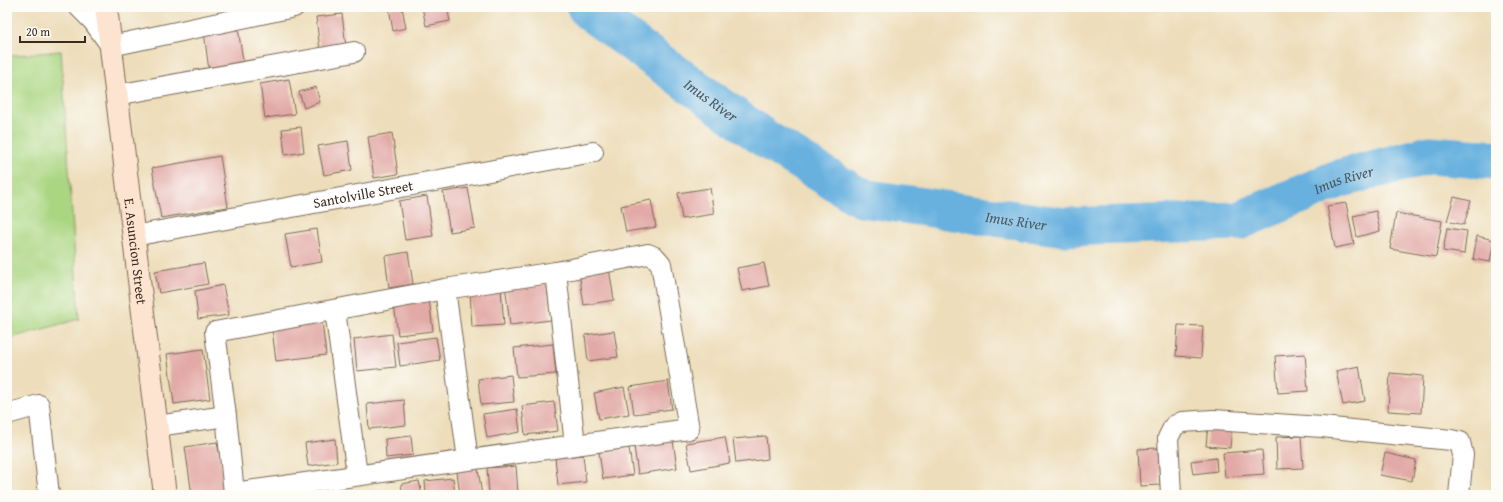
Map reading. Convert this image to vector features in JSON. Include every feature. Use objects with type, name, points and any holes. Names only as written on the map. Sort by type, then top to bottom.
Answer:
[{"type":"main road","name":"E. Asuncion Street","points":[[106,7],[165,495]]},
{"type":"street","points":[[79,7],[93,21],[110,46],[294,7]]},
{"type":"street","points":[[116,95],[354,52]]},
{"type":"street","name":"Santolville Street","points":[[134,236],[593,152]]},
{"type":"street","points":[[648,254],[655,257],[661,264],[689,429],[234,493],[215,332],[445,290],[556,272],[648,254]]},
{"type":"street","points":[[556,272],[575,445]]},
{"type":"street","points":[[445,290],[468,460]]},
{"type":"street","points":[[335,310],[358,475]]},
{"type":"street","points":[[7,414],[39,405],[49,495]]},
{"type":"street","points":[[157,426],[226,416]]},
{"type":"street","points":[[1171,495],[1169,433],[1174,426],[1182,422],[1213,420],[1322,427],[1460,442],[1463,455],[1460,495]]},
{"type":"green space","points":[[61,51],[79,319],[7,339],[7,56]]},
{"type":"building","points":[[402,7],[406,28],[393,31],[389,8]]},
{"type":"building","points":[[422,7],[447,7],[450,21],[426,26]]},
{"type":"building","points":[[342,14],[346,47],[320,50],[316,17]]},
{"type":"building","points":[[238,28],[244,67],[209,71],[204,32]]},
{"type":"building","points":[[289,79],[295,114],[265,118],[260,84]]},
{"type":"building","points":[[316,87],[320,102],[304,108],[299,92]]},
{"type":"building","points":[[301,127],[304,152],[285,155],[282,129]]},
{"type":"building","points":[[392,133],[398,174],[374,178],[368,137]]},
{"type":"building","points":[[348,141],[352,170],[324,175],[318,146]]},
{"type":"building","points":[[220,156],[228,207],[161,218],[152,168]]},
{"type":"building","points":[[468,188],[475,228],[450,232],[443,192]]},
{"type":"building","points":[[710,188],[714,214],[682,219],[678,193]]},
{"type":"building","points":[[427,196],[433,236],[405,240],[399,201]]},
{"type":"building","points":[[1454,197],[1471,201],[1464,225],[1447,221]]},
{"type":"building","points":[[651,200],[656,227],[626,232],[621,206]]},
{"type":"building","points":[[1346,203],[1354,244],[1335,248],[1327,206]]},
{"type":"building","points":[[1376,211],[1380,231],[1357,237],[1353,216]]},
{"type":"building","points":[[1396,213],[1442,221],[1436,257],[1390,249]]},
{"type":"building","points":[[1447,228],[1467,231],[1464,254],[1443,251]]},
{"type":"building","points":[[317,229],[322,262],[291,267],[285,234]]},
{"type":"building","points":[[1477,236],[1494,240],[1490,262],[1473,259]]},
{"type":"building","points":[[408,252],[413,284],[389,288],[385,256]]},
{"type":"building","points":[[204,263],[208,284],[159,293],[155,271]]},
{"type":"building","points":[[764,263],[769,286],[742,291],[737,268]]},
{"type":"building","points":[[609,268],[614,300],[584,305],[579,272]]},
{"type":"building","points":[[546,277],[551,320],[510,325],[505,284]]},
{"type":"building","points":[[223,285],[229,315],[198,319],[195,291]]},
{"type":"building","points":[[501,289],[504,325],[472,327],[470,291]]},
{"type":"building","points":[[429,298],[433,331],[398,335],[394,304]]},
{"type":"building","points":[[322,321],[326,355],[276,361],[272,329]]},
{"type":"building","points":[[1178,325],[1203,326],[1201,358],[1176,356]]},
{"type":"building","points":[[614,331],[618,357],[588,361],[585,335]]},
{"type":"building","points":[[392,334],[396,367],[357,371],[354,339]]},
{"type":"building","points":[[436,337],[440,360],[400,366],[397,342]]},
{"type":"building","points":[[553,344],[556,374],[517,377],[514,348]]},
{"type":"building","points":[[203,349],[210,399],[174,404],[167,354]]},
{"type":"building","points":[[1305,354],[1308,391],[1278,393],[1275,356]]},
{"type":"building","points":[[1494,359],[1496,359],[1496,377],[1495,377]]},
{"type":"building","points":[[1359,366],[1365,401],[1343,405],[1336,371]]},
{"type":"building","points":[[1390,373],[1423,376],[1421,413],[1388,411]]},
{"type":"building","points":[[511,375],[514,402],[481,405],[478,379]]},
{"type":"building","points":[[668,381],[672,409],[634,414],[630,387]]},
{"type":"building","points":[[624,387],[629,414],[599,419],[594,393]]},
{"type":"building","points":[[404,400],[406,425],[369,429],[367,404]]},
{"type":"building","points":[[554,402],[558,431],[525,435],[522,406]]},
{"type":"building","points":[[517,409],[520,432],[487,438],[483,414]]},
{"type":"building","points":[[1208,425],[1232,427],[1230,448],[1206,446]]},
{"type":"building","points":[[411,436],[413,455],[386,458],[385,439]]},
{"type":"building","points":[[766,436],[768,459],[736,463],[733,439]]},
{"type":"building","points":[[1301,436],[1303,468],[1277,469],[1276,437]]},
{"type":"building","points":[[725,437],[730,463],[691,470],[686,443]]},
{"type":"building","points":[[335,439],[337,462],[308,466],[305,443]]},
{"type":"building","points":[[673,440],[677,468],[638,474],[634,446]]},
{"type":"building","points":[[217,442],[227,495],[192,495],[185,447]]},
{"type":"building","points":[[629,448],[633,475],[603,479],[599,452]]},
{"type":"building","points":[[1158,448],[1160,485],[1140,486],[1138,449]]},
{"type":"building","points":[[1262,450],[1264,474],[1225,477],[1223,453]]},
{"type":"building","points":[[1385,453],[1416,460],[1412,481],[1380,475]]},
{"type":"building","points":[[583,455],[586,482],[558,485],[555,458]]},
{"type":"building","points":[[1216,458],[1217,471],[1193,474],[1191,461]]},
{"type":"building","points":[[516,466],[518,493],[489,494],[487,468]]},
{"type":"building","points":[[478,469],[482,495],[460,495],[457,472]]},
{"type":"building","points":[[453,478],[455,495],[426,495],[425,481]]},
{"type":"building","points":[[419,481],[422,495],[403,495],[401,484]]},
{"type":"waterway","name":"Imus River","points":[[586,7],[590,12],[767,140],[861,198],[1065,227],[1238,221],[1338,179],[1429,155],[1496,160]]}]
